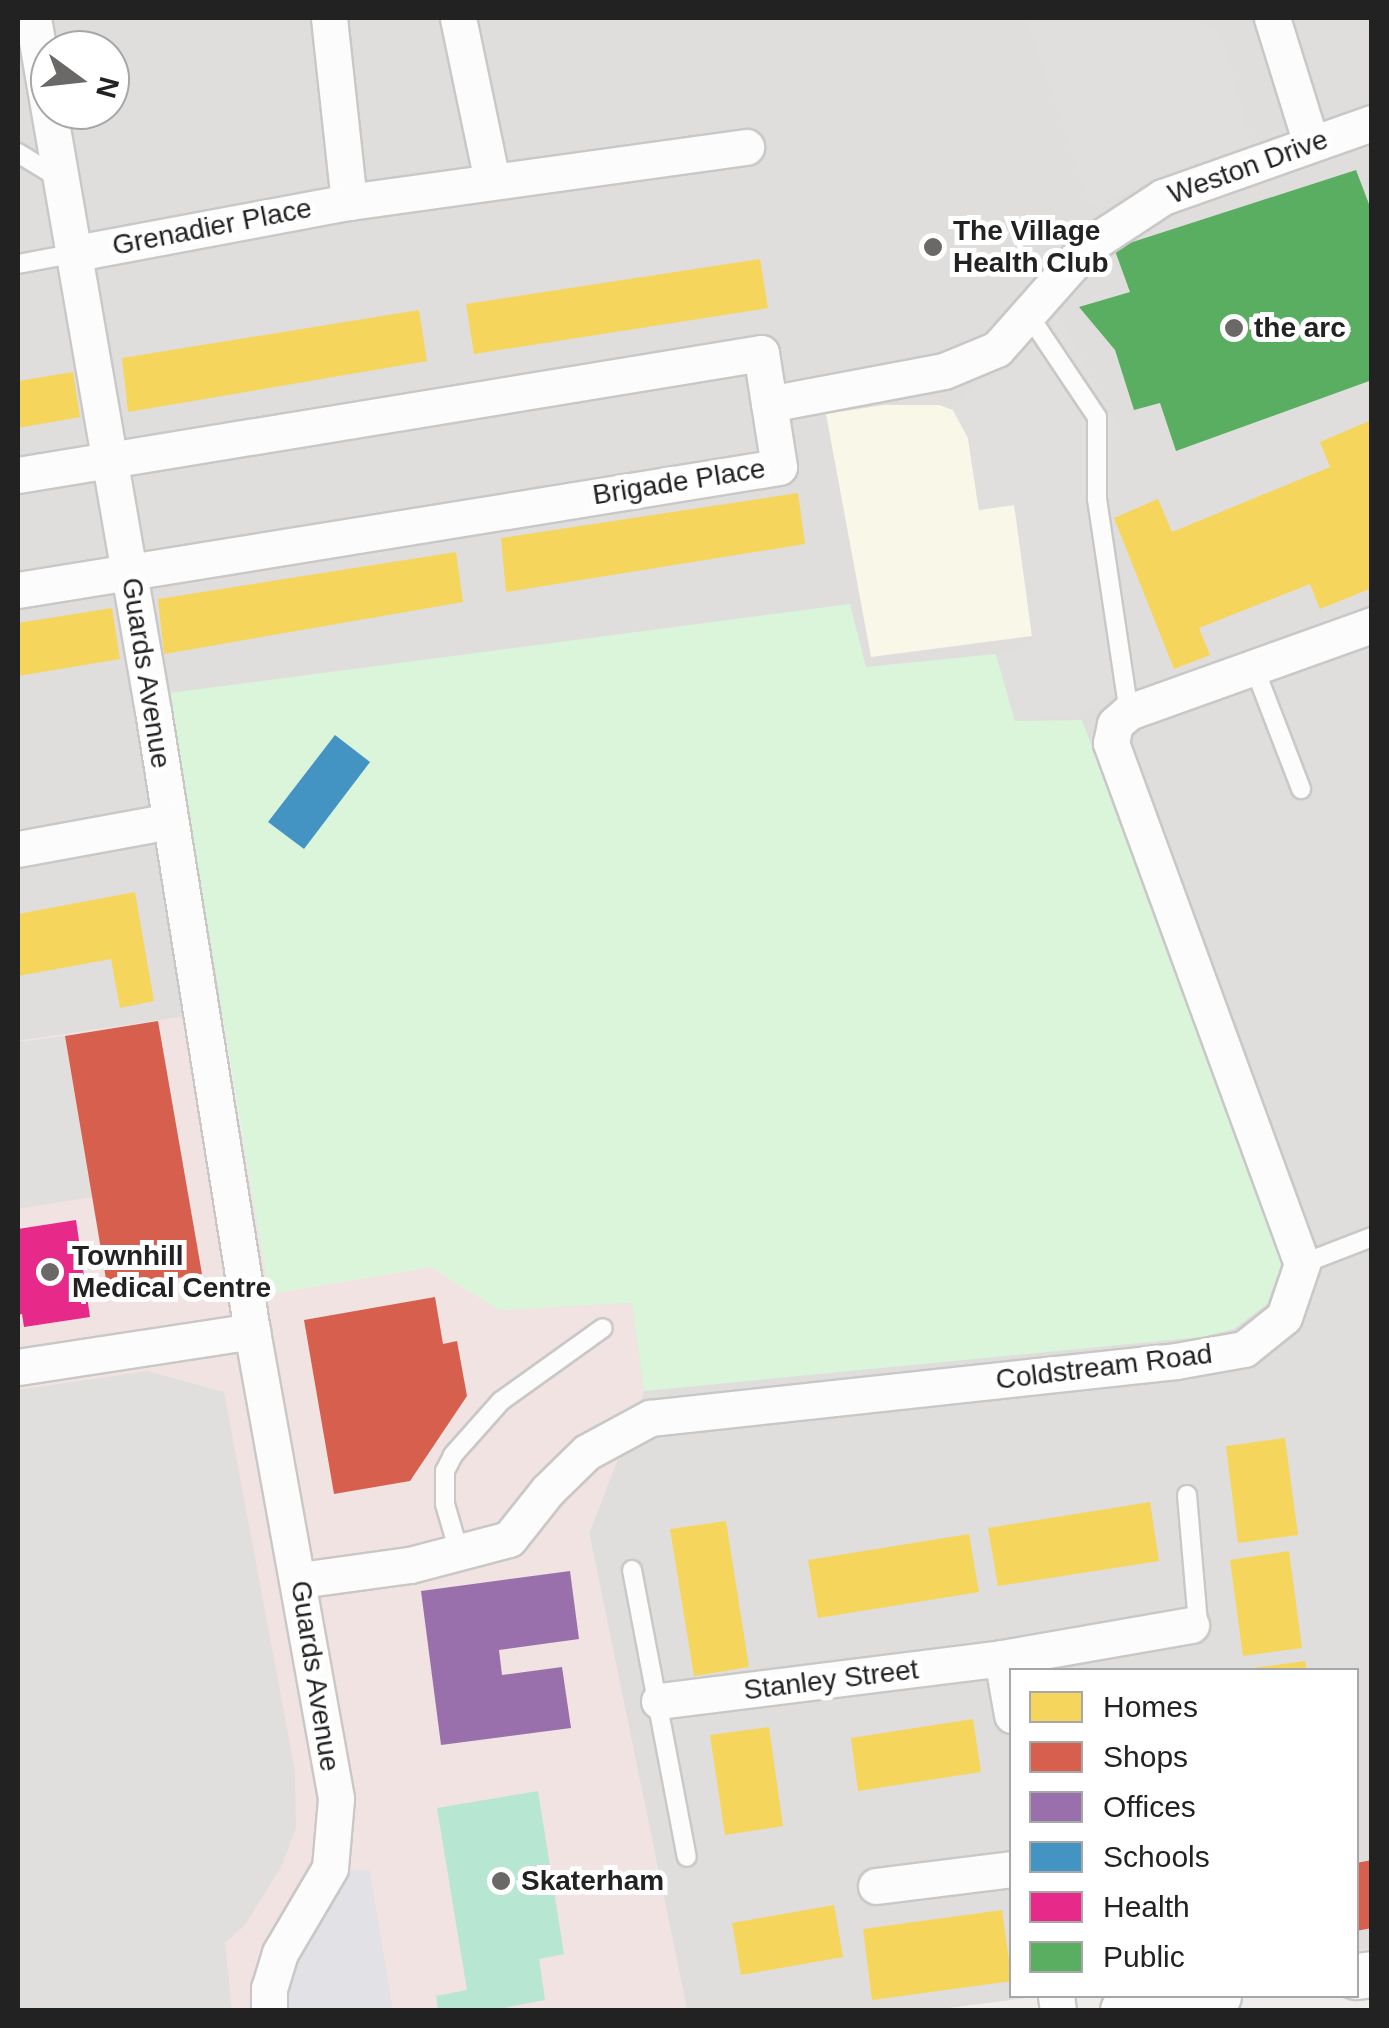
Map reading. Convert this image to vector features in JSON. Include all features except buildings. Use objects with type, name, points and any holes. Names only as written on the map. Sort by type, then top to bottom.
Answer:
[{"type":"street","name":"Guards Avenue","points":[[32,18],[76,253],[252,1331],[300,1580],[336,1799],[330,1868],[280,1953],[269,1988],[268,2010]]},
{"type":"street","name":"Grenadier Place","points":[[329,18],[349,202]]},
{"type":"street","points":[[458,18],[492,181]]},
{"type":"street","points":[[1272,18],[1312,143]]},
{"type":"street","name":"Weston Drive","points":[[769,404],[944,372],[997,349],[1088,246],[1161,188],[1372,123]]},
{"type":"street","name":"Grenadier Place","points":[[76,253],[349,202],[746,147]]},
{"type":"street","name":"Brigade Place","points":[[18,474],[761,353],[779,467],[18,590]]},
{"type":"street","points":[[1302,1264],[1111,743],[1116,724],[1129,712],[1372,625]]},
{"type":"street","points":[[18,849],[170,821]]},
{"type":"street","name":"Coldstream Road","points":[[300,1580],[410,1565],[509,1539],[548,1490],[587,1452],[650,1418],[1176,1361],[1244,1349],[1284,1317],[1302,1264]]},
{"type":"street","points":[[18,1367],[252,1331]]},
{"type":"street","name":"Stanley Street","points":[[659,1701],[1002,1658],[1191,1625]]},
{"type":"street","points":[[1002,1658],[1009,1698]]},
{"type":"street","points":[[876,1886],[1009,1869]]},
{"type":"street","points":[[1123,2010],[1204,1998]]},
{"type":"lane","points":[[18,153],[62,181]]},
{"type":"lane","points":[[18,264],[76,253]]},
{"type":"lane","points":[[1028,314],[1097,417],[1097,499],[1129,712]]},
{"type":"lane","points":[[1254,667],[1301,789]]},
{"type":"lane","points":[[1302,1264],[1372,1237]]},
{"type":"lane","points":[[459,1552],[445,1504],[445,1472],[453,1455],[501,1402],[603,1328]]},
{"type":"lane","points":[[1187,1495],[1198,1624],[1191,1625]]},
{"type":"lane","points":[[632,1570],[687,1857]]},
{"type":"shaded area","points":[[18,18],[1371,18],[1371,1949],[1359,1951],[1359,1668],[1009,1668],[1009,1998],[1025,1998],[933,2010],[687,2010],[589,1533],[644,1391],[220,1012],[18,1041]]},
{"type":"shaded area","points":[[1192,18],[1221,32],[1252,143],[1090,205],[1027,19]]},
{"type":"shaded area","points":[[1052,303],[1114,419],[1109,510],[1137,677],[1087,712],[1015,721],[996,654],[1030,648],[1032,636],[1015,505],[979,510],[968,438],[953,410]]},
{"type":"shaded area","points":[[884,405],[939,405],[953,410],[968,438],[979,510],[1014,504],[1032,636],[871,657],[826,414]]},
{"type":"shaded area","points":[[220,1011],[270,1294],[431,1267],[499,1310],[632,1303],[644,1391],[589,1533],[687,2010],[18,2010],[18,1041]]},
{"type":"shaded area","points":[[65,1036],[92,1197],[18,1209],[18,1042]]},
{"type":"shaded area","points":[[147,1371],[224,1392],[295,1771],[296,1828],[281,1867],[245,1925],[225,1943],[232,2010],[18,2010],[18,1390]]},
{"type":"shaded area","points":[[330,1868],[370,1871],[393,2010],[266,2010]]},
{"type":"green space","points":[[850,604],[866,667],[996,654],[1015,721],[1082,720],[1283,1259],[1267,1304],[1234,1329],[1202,1337],[644,1391],[632,1303],[499,1310],[431,1267],[269,1294],[169,693]]},
{"type":"green space","name":"Skaterham","points":[[538,1791],[564,1954],[539,1959],[545,2000],[493,2010],[438,2010],[436,1996],[467,1990],[437,1808]]},
{"type":"place","name":"The Village Health Club","points":[[933,247]]},
{"type":"place","name":"the arc","points":[[1234,328]]},
{"type":"place","name":"Townhill Medical Centre","points":[[50,1272]]},
{"type":"place","name":"Skaterham","points":[[501,1881]]}]
